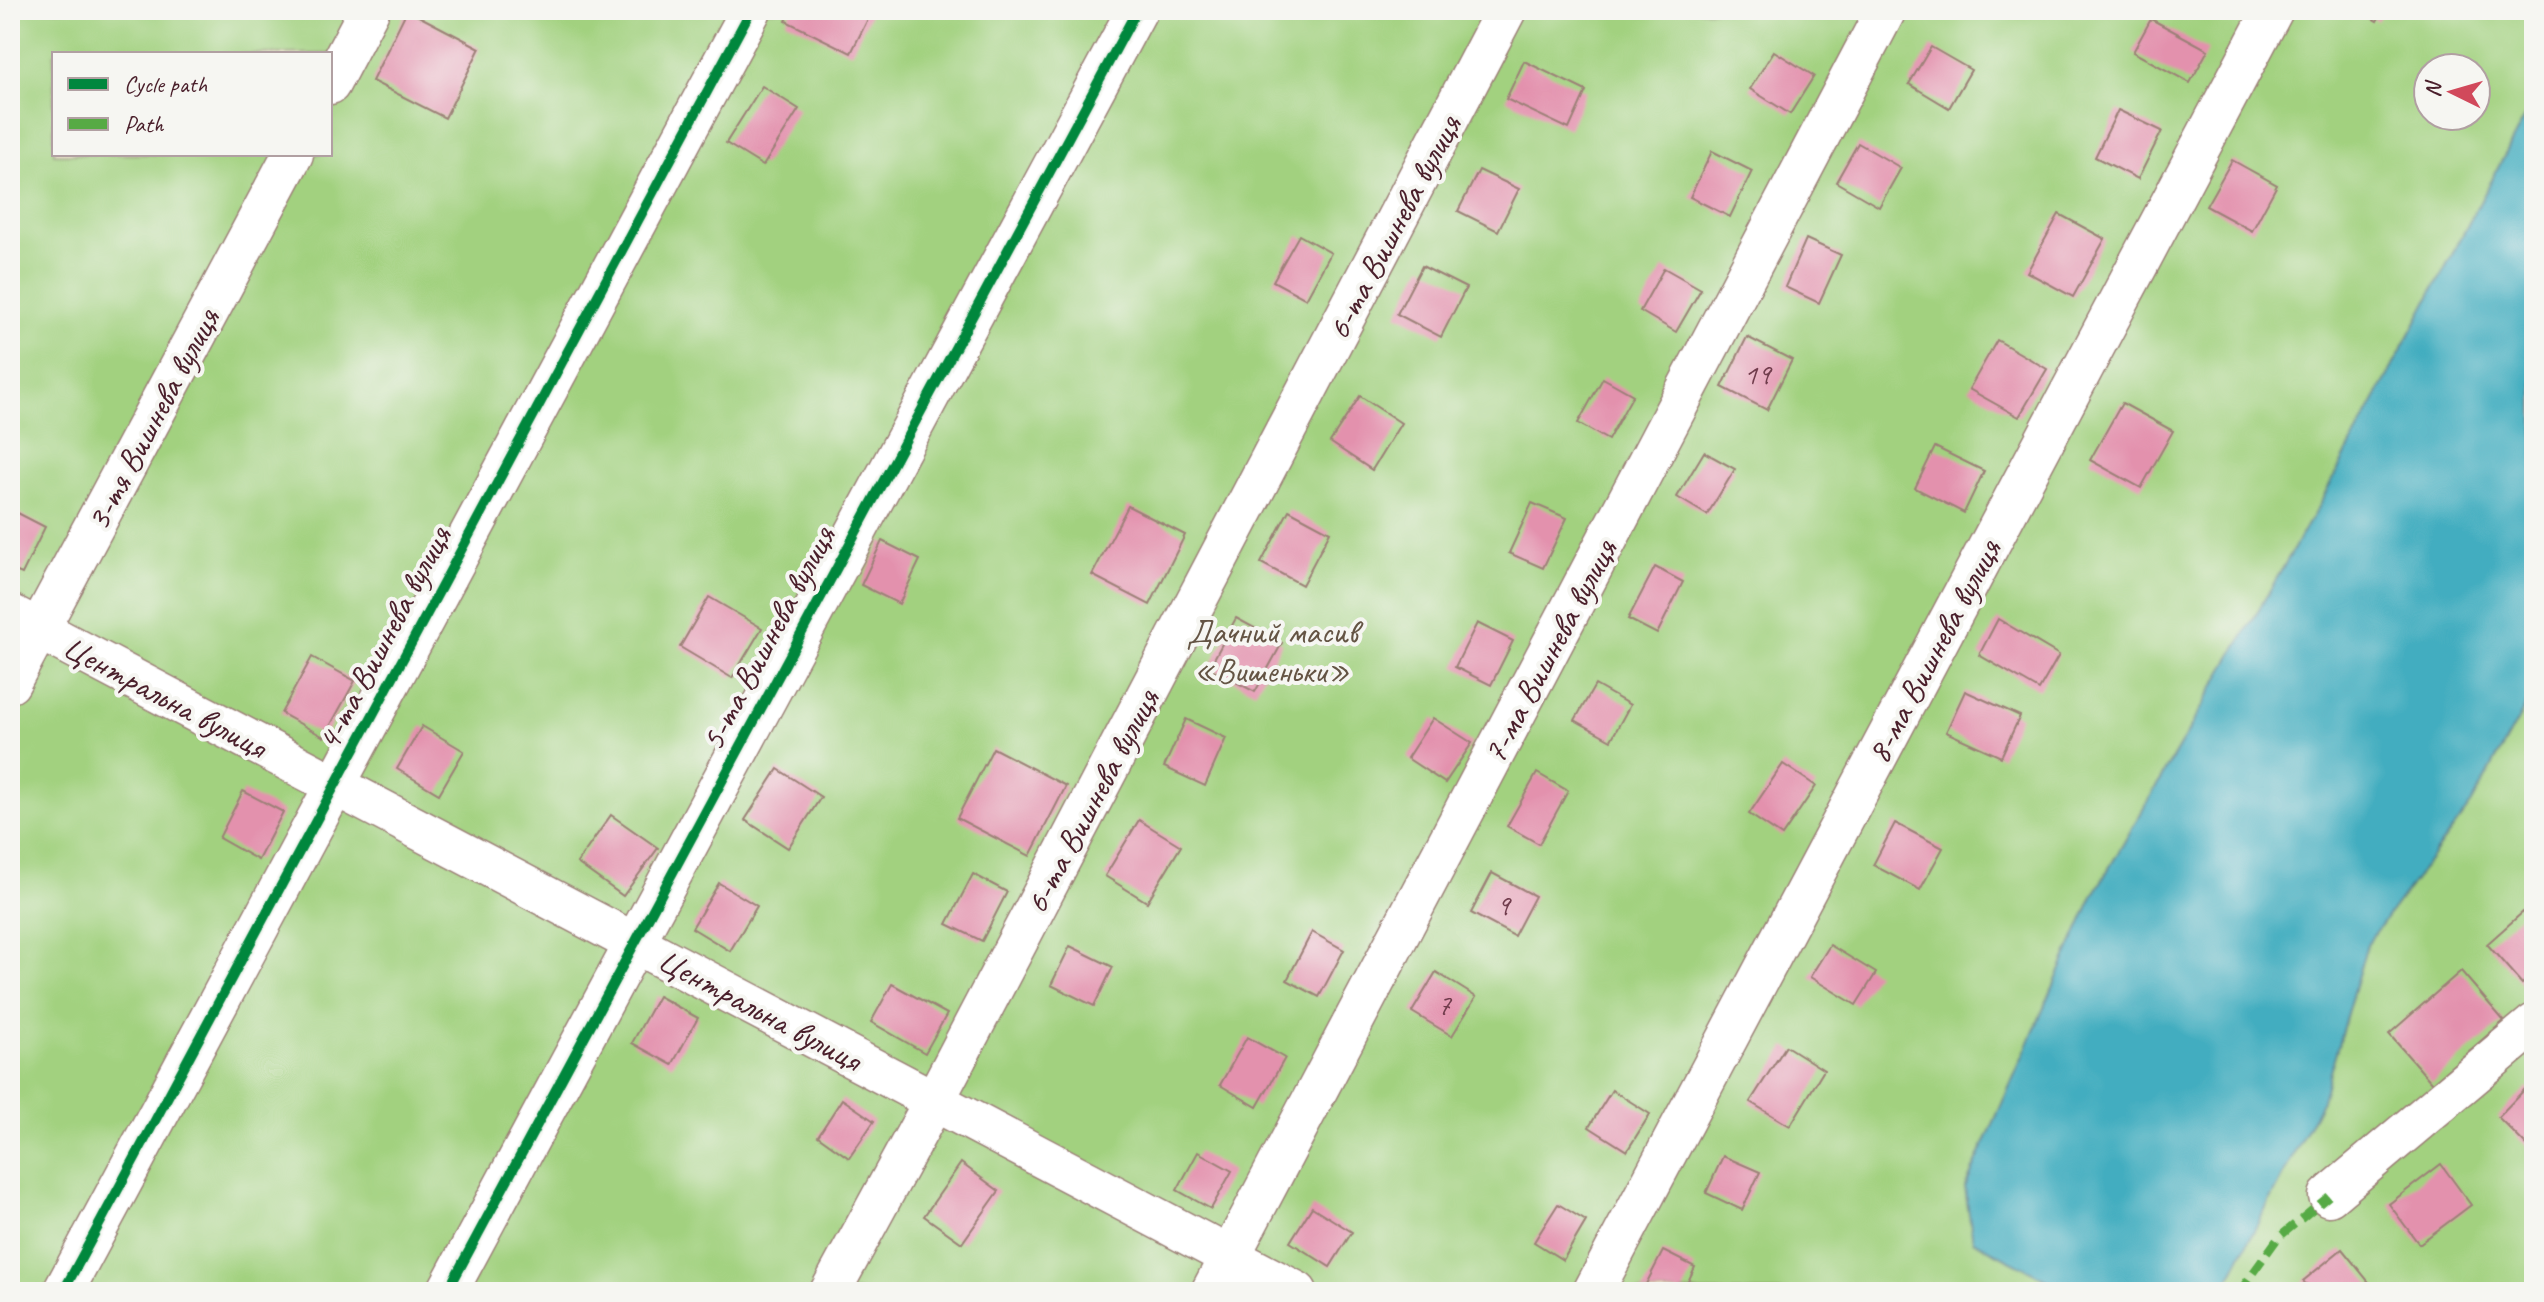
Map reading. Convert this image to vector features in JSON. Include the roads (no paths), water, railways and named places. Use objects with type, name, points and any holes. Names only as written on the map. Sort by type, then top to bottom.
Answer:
[{"type":"street","points":[[332,80],[369,10]]},
{"type":"street","name":"4-та Вишнева вулиця","points":[[63,1292],[751,10]]},
{"type":"street","name":"5-та Вишнева вулиця","points":[[447,1292],[1137,10]]},
{"type":"street","name":"6-та Вишнева вулиця","points":[[830,1292],[934,1101],[1506,10]]},
{"type":"street","name":"7-ма Вишнева вулиця","points":[[1211,1292],[1886,10]]},
{"type":"street","name":"8-ма Вишнева вулиця","points":[[1593,1292],[2273,10]]},
{"type":"street","name":"3-тя Вишнева вулиця","points":[[10,683],[25,622],[292,156]]},
{"type":"street","name":"Центральна вулиця","points":[[25,622],[1297,1292]]},
{"type":"street","points":[[2329,1196],[2534,1024]]},
{"type":"water","points":[[2534,100],[2534,691],[2472,803],[2367,944],[2322,1100],[2222,1292],[2071,1292],[1973,1241],[1965,1188],[2093,896],[2322,500]]},
{"type":"park label","name":"Дачний масив «Вишеньки»","points":[[1272,650]]}]
